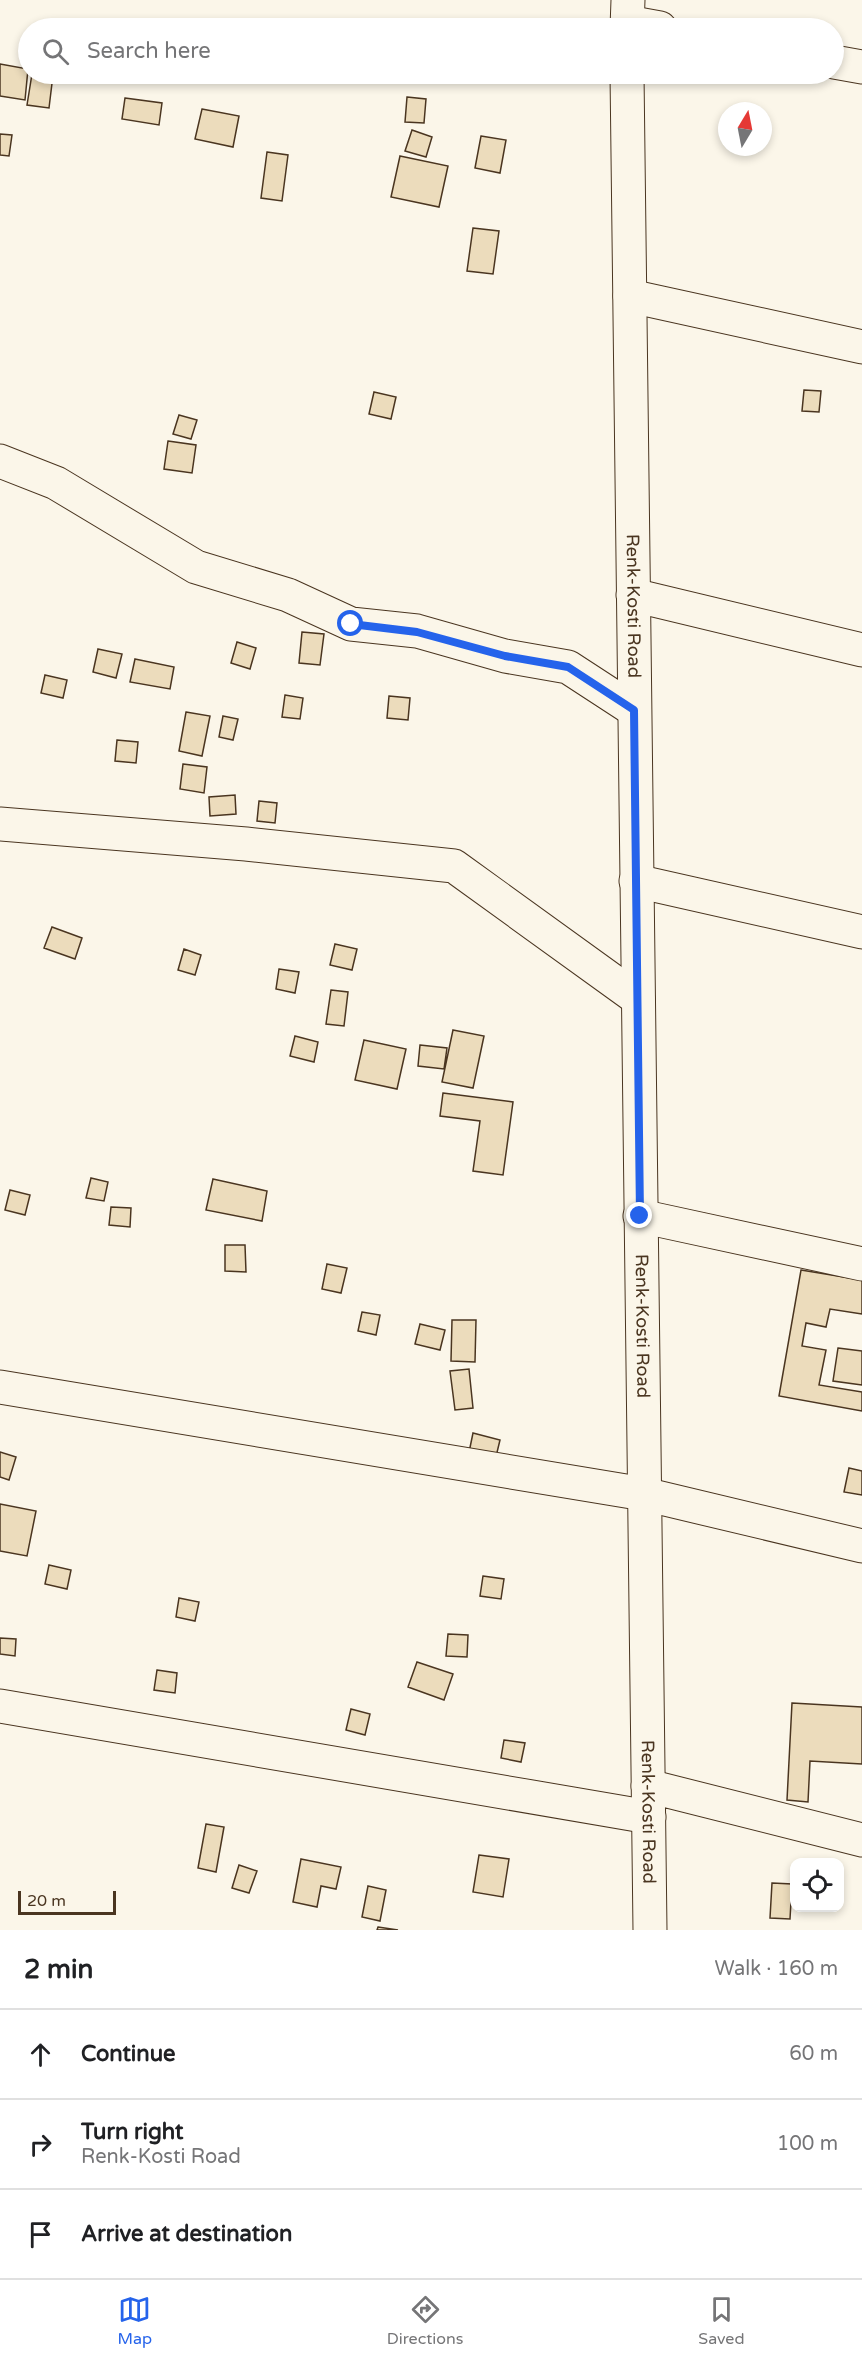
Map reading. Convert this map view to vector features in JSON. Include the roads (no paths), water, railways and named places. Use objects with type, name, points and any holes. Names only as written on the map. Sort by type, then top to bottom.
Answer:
[{"type":"street","points":[[844,64],[862,68]]},
{"type":"street","name":"Renk-Kosti Road","points":[[627,84],[650,1930]]},
{"type":"street","points":[[630,296],[862,347]]},
{"type":"street","points":[[0,461],[56,483],[196,567],[288,595],[351,624],[417,632],[505,656],[568,667],[634,710]]},
{"type":"street","points":[[633,595],[862,650]]},
{"type":"street","points":[[0,824],[246,844],[454,866],[638,999]]},
{"type":"street","points":[[636,881],[862,932]]},
{"type":"street","points":[[640,1216],[862,1264]]},
{"type":"street","points":[[0,1387],[644,1494],[862,1546]]},
{"type":"street","points":[[0,1706],[649,1802],[862,1840]]}]
